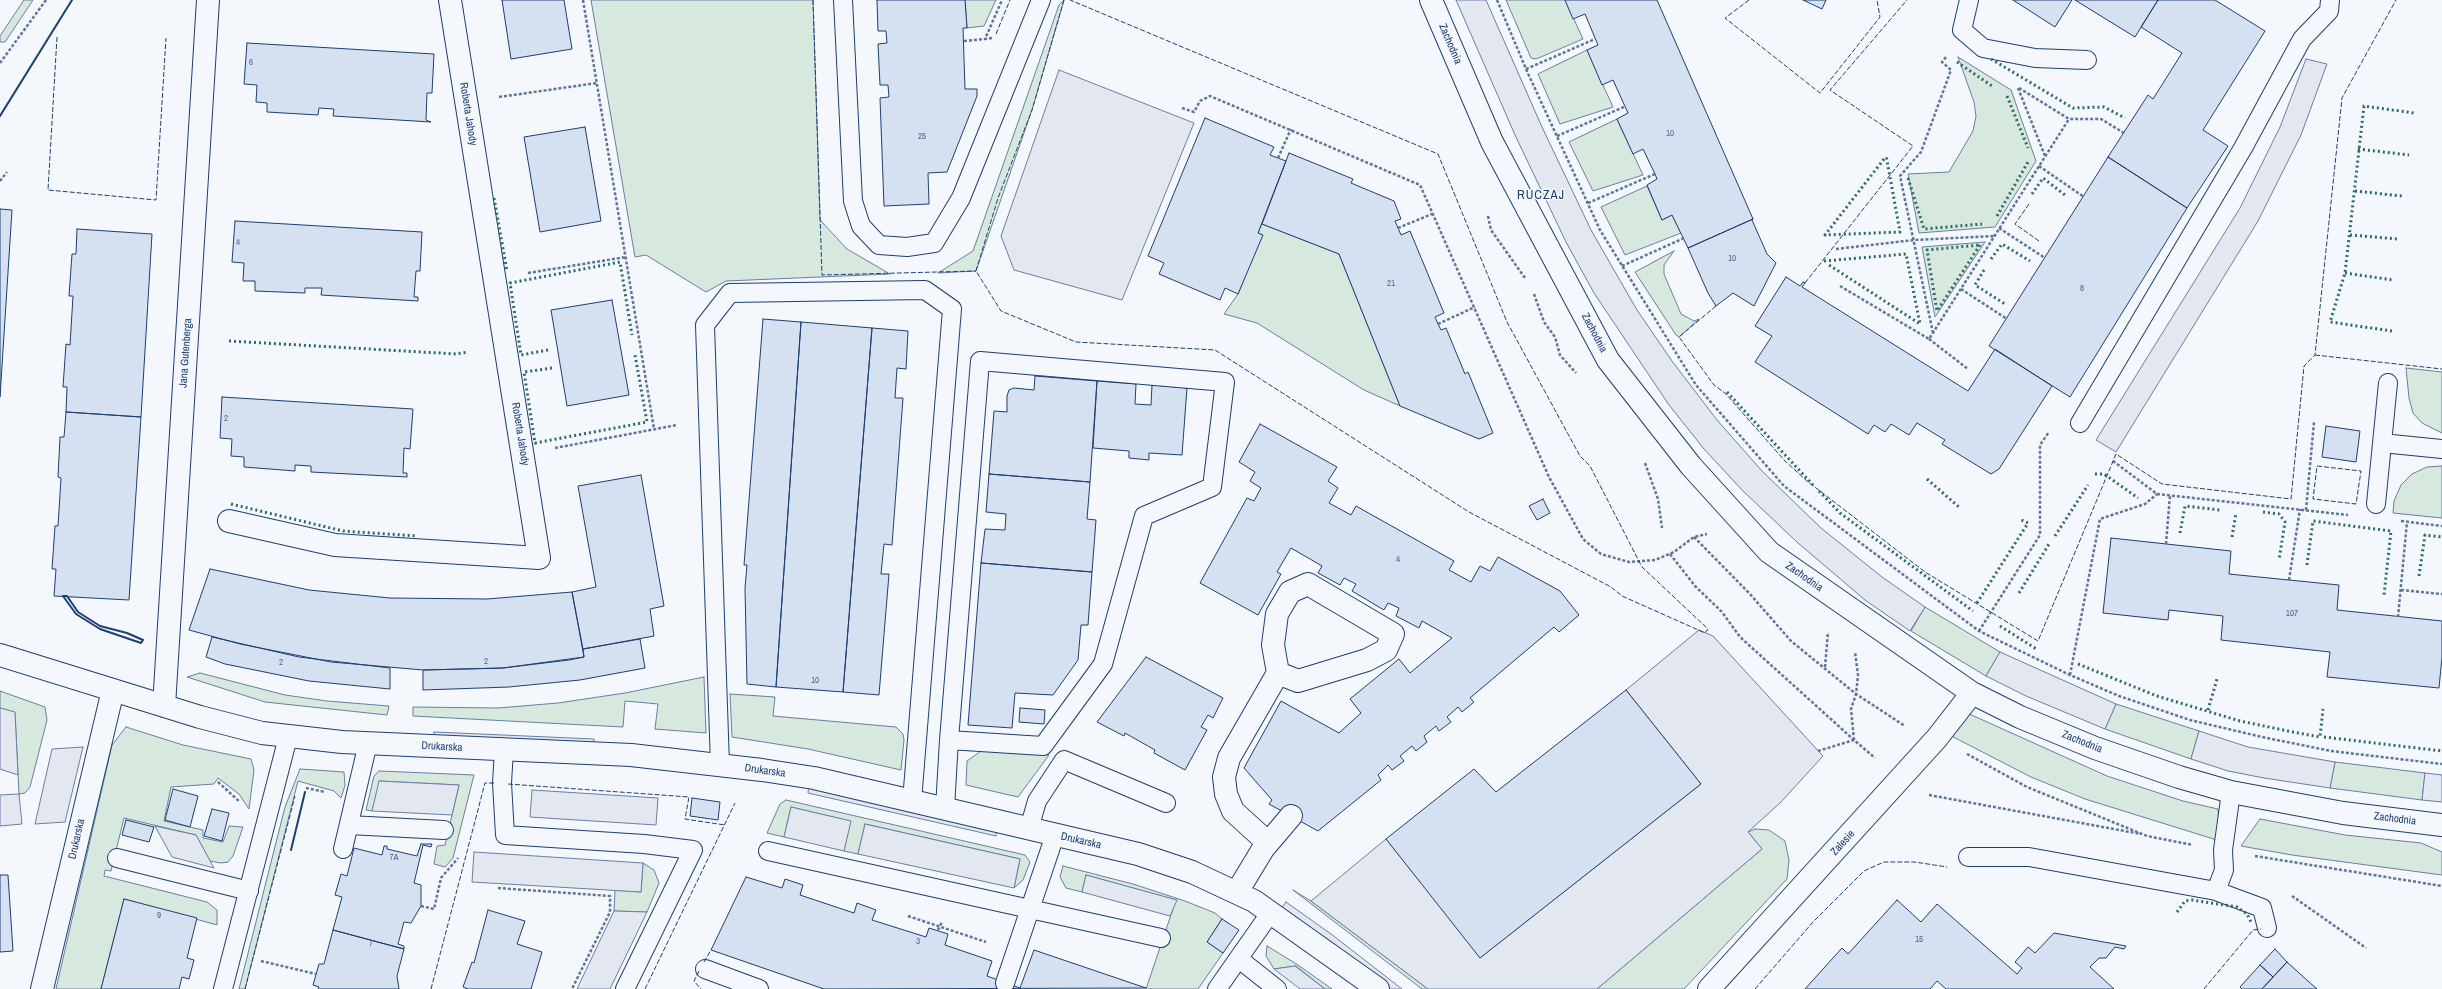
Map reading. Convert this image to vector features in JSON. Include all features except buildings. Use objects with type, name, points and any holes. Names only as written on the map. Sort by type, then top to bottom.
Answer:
[{"type":"street","name":"Jana Gutenberga","points":[[164,706],[208,0]]},
{"type":"street","name":"Roberta Jahody","points":[[229,521],[335,545],[539,558],[450,0]]},
{"type":"street","name":"Zachodnia","points":[[1431,0],[1492,142],[1613,367],[1691,466],[1769,552],[1972,693],[2020,717],[2134,763],[2231,792],[2343,813],[2442,825]]},
{"type":"street","points":[[1267,842],[1233,811],[1226,794],[1224,777],[1229,758],[1278,673],[1273,645],[1277,614],[1290,592],[1308,584],[1393,634],[1386,650],[1367,660],[1298,681],[1278,673]]},
{"type":"street","name":"Drukarska","points":[[0,654],[235,727],[288,737],[368,743],[631,756],[720,765],[814,778],[945,808],[1168,863],[1237,892],[1271,912],[1378,989]]},
{"type":"street","name":"Drukarska","points":[[42,989],[113,690]]},
{"type":"street","name":"Zalesie","points":[[1709,989],[1938,738],[1972,693]]},
{"type":"street","points":[[1237,892],[1267,842],[1291,816]]},
{"type":"lane","points":[[843,0],[853,201],[861,226],[879,245],[907,247],[934,243],[961,198],[1041,0]]},
{"type":"lane","points":[[1969,0],[1962,30],[1983,48],[2036,58],[2087,60]]},
{"type":"lane","points":[[2080,423],[2243,148],[2302,39],[2329,11],[2330,0]]},
{"type":"lane","points":[[720,765],[705,325],[730,293],[925,290],[952,309],[912,801]]},
{"type":"lane","points":[[945,808],[949,740],[980,361],[1225,382],[1212,487],[1144,516],[1103,664],[1044,746],[949,740]]},
{"type":"lane","points":[[2376,504],[2388,384]]},
{"type":"lane","points":[[2382,443],[2442,449]]},
{"type":"lane","points":[[223,989],[288,737]]},
{"type":"lane","points":[[343,848],[368,743]]},
{"type":"lane","points":[[504,750],[502,784],[505,835],[644,844],[693,850],[625,989]]},
{"type":"lane","points":[[1028,829],[1037,801],[1064,760],[1166,803]]},
{"type":"lane","points":[[2216,891],[2224,870],[2223,850],[2231,792]]},
{"type":"lane","points":[[349,825],[444,830]]},
{"type":"lane","points":[[1006,983],[1055,835]]},
{"type":"lane","points":[[768,851],[1161,938]]},
{"type":"lane","points":[[1968,857],[2029,857],[2216,891],[2262,908],[2267,928]]},
{"type":"lane","points":[[117,858],[249,891]]},
{"type":"lane","points":[[1217,989],[1271,912]]},
{"type":"lane","points":[[1238,959],[1277,989]]},
{"type":"lane","points":[[705,969],[759,989]]},
{"type":"path","points":[[0,63],[46,0]]},
{"type":"path","points":[[584,0],[654,429]]},
{"type":"path","points":[[990,25],[1002,0]]},
{"type":"path","points":[[1497,0],[1526,69],[1600,230],[1696,385],[1784,486],[1979,631],[2070,675],[2119,696],[2190,720],[2231,730],[2331,751],[2442,764]]},
{"type":"path","points":[[964,41],[985,39]]},
{"type":"path","points":[[1526,69],[1595,39]]},
{"type":"path","points":[[1933,333],[1900,176],[1921,152],[1950,70],[1942,62]]},
{"type":"path","points":[[466,101],[597,83]]},
{"type":"path","points":[[2018,87],[2045,156]]},
{"type":"path","points":[[1182,108],[1194,112],[1200,101],[1210,96],[1291,129],[1420,185],[1549,477],[1583,539],[1601,554],[1629,562],[1655,560],[1670,554],[1694,537],[1709,533],[1714,534]]},
{"type":"path","points":[[1557,136],[1624,107]]},
{"type":"path","points":[[1929,339],[2069,119],[2101,119],[2124,133]]},
{"type":"path","points":[[1278,158],[1291,129]]},
{"type":"path","points":[[2039,166],[2084,196]]},
{"type":"path","points":[[0,181],[7,172]]},
{"type":"path","points":[[1588,203],[1655,174]]},
{"type":"path","points":[[1398,228],[1432,214]]},
{"type":"path","points":[[1999,228],[2045,258]]},
{"type":"path","points":[[1836,249],[1914,240],[1995,236]]},
{"type":"path","points":[[1622,266],[1684,238]]},
{"type":"path","points":[[495,279],[626,257]]},
{"type":"path","points":[[1840,286],[1929,339],[1968,369]]},
{"type":"path","points":[[1961,289],[2007,319]]},
{"type":"path","points":[[1438,324],[1475,307]]},
{"type":"path","points":[[523,454],[707,418]]},
{"type":"path","points":[[2306,510],[2314,422]]},
{"type":"path","points":[[1979,631],[2040,535],[2040,445],[2049,432]]},
{"type":"path","points":[[2114,461],[2157,494],[2353,515]]},
{"type":"path","points":[[2070,675],[2100,519],[2145,504],[2157,494]]},
{"type":"path","points":[[2166,544],[2170,495]]},
{"type":"path","points":[[2289,580],[2300,509]]},
{"type":"path","points":[[2400,521],[2442,526]]},
{"type":"path","points":[[2398,617],[2407,522]]},
{"type":"path","points":[[1694,537],[1750,594],[1791,641],[1856,694],[1920,735],[1938,738],[2027,787],[2147,836]]},
{"type":"path","points":[[1670,554],[1695,586],[1722,612],[1740,637],[1875,758]]},
{"type":"path","points":[[2400,590],[2442,594]]},
{"type":"path","points":[[1825,668],[1828,630]]},
{"type":"path","points":[[1852,646],[1858,659],[1856,694],[1850,710],[1854,740]]},
{"type":"path","points":[[1818,751],[1854,740]]},
{"type":"path","points":[[1892,788],[2223,850],[2442,886]]},
{"type":"path","points":[[421,906],[434,909],[441,878]]},
{"type":"path","points":[[498,888],[610,896],[610,912],[572,989]]},
{"type":"path","points":[[2286,892],[2366,948]]},
{"type":"path","points":[[257,960],[316,974]]},
{"type":"shaded area","points":[[24,0],[33,0],[5,42],[0,42],[0,36]]},
{"type":"shaded area","points":[[591,0],[813,0],[820,220],[847,249],[890,274],[726,281],[706,292],[646,255],[635,257]]},
{"type":"shaded area","points":[[965,0],[996,0],[984,26],[967,28]]},
{"type":"shaded area","points":[[1064,0],[1032,110],[976,271],[938,273],[973,251],[1059,5]]},
{"type":"shaded area","points":[[1456,0],[1486,0],[1542,127],[1591,230],[1637,310],[1672,361],[1717,420],[1762,471],[1821,528],[1882,577],[1925,607],[1910,631],[1865,600],[1798,543],[1743,491],[1704,449],[1669,405],[1594,293],[1566,242],[1515,135]]},
{"type":"shaded area","points":[[1506,0],[1565,0],[1583,39],[1536,59],[1531,58]]},
{"type":"shaded area","points":[[1587,50],[1613,107],[1560,124],[1538,74]]},
{"type":"shaded area","points":[[1958,57],[2011,90],[2036,161],[1995,227],[1919,233],[1908,174],[1949,172],[1973,131],[1976,116],[1974,102]]},
{"type":"shaded area","points":[[2306,59],[2327,64],[2301,135],[2258,221],[2116,452],[2096,440],[2240,208],[2280,127]]},
{"type":"shaded area","points":[[1059,70],[1194,123],[1122,300],[1014,270],[1001,236]]},
{"type":"shaded area","points":[[1617,119],[1643,175],[1593,191],[1569,142]]},
{"type":"shaded area","points":[[1647,186],[1662,220],[1672,215],[1681,233],[1625,255],[1601,207]]},
{"type":"shaded area","points":[[1262,224],[1339,254],[1400,406],[1364,390],[1257,323],[1224,314],[1238,294],[1262,235],[1258,233]]},
{"type":"shaded area","points":[[1985,242],[1935,317],[1922,247]]},
{"type":"shaded area","points":[[1674,251],[1664,265],[1664,274],[1681,314],[1694,321],[1699,319],[1679,337],[1676,335],[1635,272]]},
{"type":"shaded area","points":[[2406,368],[2442,372],[2442,433],[2422,423],[2413,413],[2409,398]]},
{"type":"shaded area","points":[[2442,466],[2442,518],[2393,513],[2394,501],[2401,485],[2412,474],[2427,467]]},
{"type":"shaded area","points":[[1925,607],[2000,652],[1986,676],[1911,631]]},
{"type":"shaded area","points":[[1699,630],[1713,636],[1823,756],[1781,802],[1748,832],[1762,849],[1597,989],[1428,989],[1311,901],[1386,839],[1481,957],[1701,784],[1626,690]]},
{"type":"shaded area","points":[[2000,652],[2116,704],[2105,729],[2026,696],[1986,676]]},
{"type":"shaded area","points":[[200,673],[285,695],[327,701],[389,706],[387,715],[265,702],[187,677]]},
{"type":"shaded area","points":[[704,677],[706,733],[655,729],[658,704],[625,701],[623,727],[413,716],[413,707],[498,708],[558,703],[625,693]]},
{"type":"shaded area","points":[[0,691],[45,707],[47,720],[30,787],[25,793],[19,794],[15,713],[0,708]]},
{"type":"shaded area","points":[[730,694],[775,697],[773,716],[896,727],[903,734],[904,740],[901,770],[808,749],[732,737]]},
{"type":"shaded area","points":[[2116,704],[2199,731],[2191,759],[2105,729]]},
{"type":"shaded area","points":[[0,708],[15,712],[18,775],[0,769]]},
{"type":"shaded area","points":[[1956,708],[2107,776],[2183,801],[2218,809],[2220,841],[2085,799],[2031,777],[1932,726]]},
{"type":"shaded area","points":[[126,727],[183,745],[251,759],[254,770],[249,809],[239,794],[218,778],[214,784],[171,787],[164,821],[203,830],[203,838],[223,842],[229,826],[243,827],[233,856],[228,862],[221,863],[210,861],[196,835],[124,818],[111,871],[105,870],[104,876],[207,902],[217,910],[217,925],[124,899],[101,989],[56,989],[112,745]]},
{"type":"shaded area","points":[[2199,731],[2248,747],[2335,762],[2330,788],[2228,771],[2191,759]]},
{"type":"shaded area","points":[[434,732],[594,739],[594,749],[434,742]]},
{"type":"shaded area","points":[[83,747],[65,822],[35,824],[52,749]]},
{"type":"shaded area","points":[[981,751],[1049,755],[1018,797],[966,785],[967,761]]},
{"type":"shaded area","points":[[2335,762],[2425,773],[2422,800],[2330,788]]},
{"type":"shaded area","points":[[300,769],[344,772],[345,785],[341,798],[334,791],[298,781],[245,989],[239,989],[285,807]]},
{"type":"shaded area","points":[[379,771],[474,775],[453,858],[445,867],[434,864],[437,846],[445,845],[459,785],[380,781],[372,811],[366,810],[374,776]]},
{"type":"shaded area","points":[[2425,773],[2442,775],[2442,802],[2422,800]]},
{"type":"shaded area","points":[[379,781],[459,785],[452,815],[372,811]]},
{"type":"shaded area","points":[[809,782],[998,825],[996,836],[808,793]]},
{"type":"shaded area","points":[[532,790],[658,798],[656,825],[530,817]]},
{"type":"shaded area","points":[[19,794],[22,824],[0,826],[0,795]]},
{"type":"shaded area","points":[[786,800],[1025,855],[1030,862],[1023,880],[1014,888],[1020,859],[865,824],[858,854],[844,851],[850,821],[791,807],[784,837],[767,833],[780,804]]},
{"type":"shaded area","points":[[791,807],[851,821],[844,851],[784,837]]},
{"type":"shaded area","points":[[2260,819],[2345,835],[2421,843],[2442,852],[2442,875],[2292,855],[2241,846]]},
{"type":"shaded area","points":[[865,824],[1020,859],[1014,888],[858,854]]},
{"type":"shaded area","points":[[155,826],[196,835],[214,868],[172,857]]},
{"type":"shaded area","points":[[1755,829],[1769,830],[1785,841],[1789,860],[1787,879],[1684,989],[1597,989],[1762,849],[1748,832]]},
{"type":"shaded area","points":[[474,852],[643,863],[641,892],[472,882]]},
{"type":"shaded area","points":[[643,863],[654,870],[659,883],[647,912],[614,911],[615,890],[641,892]]},
{"type":"shaded area","points":[[1063,866],[1133,884],[1185,901],[1215,913],[1222,919],[1207,942],[1223,953],[1198,989],[1146,989],[1176,900],[1086,875],[1082,892],[1066,888],[1060,877]]},
{"type":"shaded area","points":[[1086,875],[1177,900],[1170,916],[1082,892]]},
{"type":"shaded area","points":[[1293,890],[1311,901],[1428,989],[1422,989]]},
{"type":"shaded area","points":[[1286,902],[1331,934],[1402,989],[1386,989],[1280,910]]},
{"type":"shaded area","points":[[614,911],[647,912],[610,989],[577,989]]},
{"type":"shaded area","points":[[1267,946],[1298,965],[1332,989],[1325,989],[1296,966],[1274,969],[1266,956]]},
{"type":"shaded area","points":[[1295,966],[1325,989],[1300,989],[1274,969]]},
{"type":"hedge","points":[[1991,59],[2073,108],[2104,107],[2125,118]]},
{"type":"hedge","points":[[1957,62],[1992,86]]},
{"type":"hedge","points":[[2007,96],[2028,148]]},
{"type":"hedge","points":[[2392,331],[2330,322],[2345,273],[2364,106],[2414,113]]},
{"type":"hedge","points":[[2358,149],[2409,155]]},
{"type":"hedge","points":[[1884,159],[1825,235],[1900,232],[1886,155]]},
{"type":"hedge","points":[[1997,216],[2028,162]]},
{"type":"hedge","points":[[1908,178],[1924,229],[1982,224]]},
{"type":"hedge","points":[[2032,194],[2043,178],[2065,195]]},
{"type":"hedge","points":[[2355,191],[2402,196]]},
{"type":"hedge","points":[[494,198],[507,271]]},
{"type":"hedge","points":[[2350,235],[2398,239]]},
{"type":"hedge","points":[[1991,259],[2002,244],[2030,261]]},
{"type":"hedge","points":[[1980,245],[1937,311],[1927,250],[1980,245]]},
{"type":"hedge","points":[[1824,261],[1906,254],[1920,324],[1829,265]]},
{"type":"hedge","points":[[548,350],[521,355],[510,283],[620,262],[632,335]]},
{"type":"hedge","points":[[1984,270],[1975,285],[2005,304]]},
{"type":"hedge","points":[[2345,273],[2393,280]]},
{"type":"hedge","points":[[229,341],[456,354],[468,352]]},
{"type":"hedge","points":[[552,368],[524,372],[535,443],[647,422],[635,355]]},
{"type":"hedge","points":[[1727,392],[1813,485]]},
{"type":"hedge","points":[[2095,474],[2104,474],[2138,498]]},
{"type":"hedge","points":[[1927,479],[1960,508]]},
{"type":"hedge","points":[[2055,536],[2088,485]]},
{"type":"hedge","points":[[1819,491],[1840,513],[1973,611]]},
{"type":"hedge","points":[[231,504],[343,531],[417,536]]},
{"type":"hedge","points":[[2180,533],[2185,506],[2220,510]]},
{"type":"hedge","points":[[2263,512],[2279,514],[2285,522],[2279,560]]},
{"type":"hedge","points":[[2232,537],[2236,513]]},
{"type":"hedge","points":[[1977,603],[2028,523],[2019,519]]},
{"type":"hedge","points":[[2307,565],[2313,521],[2391,531],[2384,595]]},
{"type":"hedge","points":[[2419,576],[2425,535],[2442,537]]},
{"type":"hedge","points":[[2019,593],[2049,544]]},
{"type":"hedge","points":[[2000,626],[2038,650]]},
{"type":"hedge","points":[[2078,664],[2157,696],[2240,721],[2320,737],[2323,709]]},
{"type":"hedge","points":[[2208,710],[2217,679]]},
{"type":"hedge","points":[[2324,737],[2442,751]]},
{"type":"hedge","points":[[2177,912],[2185,901],[2192,900],[2237,907],[2247,914],[2252,924]]},
{"type":"fence","points":[[813,0],[822,275],[976,271]]},
{"type":"fence","points":[[996,34],[1010,0]]},
{"type":"fence","points":[[1064,0],[1032,110],[998,198],[976,271],[1001,311],[1076,342],[1215,350],[1469,512],[1611,587],[1622,596],[1705,633],[1708,629],[1642,567],[1590,466],[1580,456],[1507,322],[1438,154],[1070,0]]},
{"type":"fence","points":[[1749,0],[1725,18],[1820,93],[1880,17],[1877,0]]},
{"type":"fence","points":[[1805,283],[1913,146],[1830,90],[1907,0]]},
{"type":"fence","points":[[1716,306],[1679,337],[1714,385],[1725,393],[1785,461],[1807,481],[1925,572],[2038,641],[2116,454],[2162,484],[2291,499],[2304,366],[2315,355],[2342,98],[2396,0]]},
{"type":"fence","points":[[57,37],[48,190],[156,200],[166,38]]},
{"type":"fence","points":[[2029,204],[2015,224],[2039,241]]},
{"type":"fence","points":[[2315,355],[2442,369]]},
{"type":"fence","points":[[2317,466],[2361,471],[2356,504],[2313,499],[2317,466]]},
{"type":"fence","points":[[431,989],[485,783],[496,783]]},
{"type":"fence","points":[[508,784],[689,797],[685,819],[725,825]]},
{"type":"fence","points":[[245,989],[295,796]]},
{"type":"fence","points":[[645,989],[735,803]]},
{"type":"fence","points":[[1755,989],[1813,922],[1864,871],[1884,862],[1915,862],[1947,867]]},
{"type":"fence","points":[[2204,989],[2253,930],[2261,929]]},
{"type":"fence","points":[[704,962],[711,950]]},
{"type":"fence","points":[[699,971],[694,981],[701,989]]},
{"type":"wall","points":[[0,116],[72,0]]},
{"type":"wall","points":[[63,596],[67,596],[78,612],[100,626],[127,633],[143,640],[141,643],[100,629],[76,614],[63,596]]},
{"type":"wall","points":[[291,850],[305,792]]},
{"type":"district","name":"RUCZAJ","points":[[1541,196]]}]
